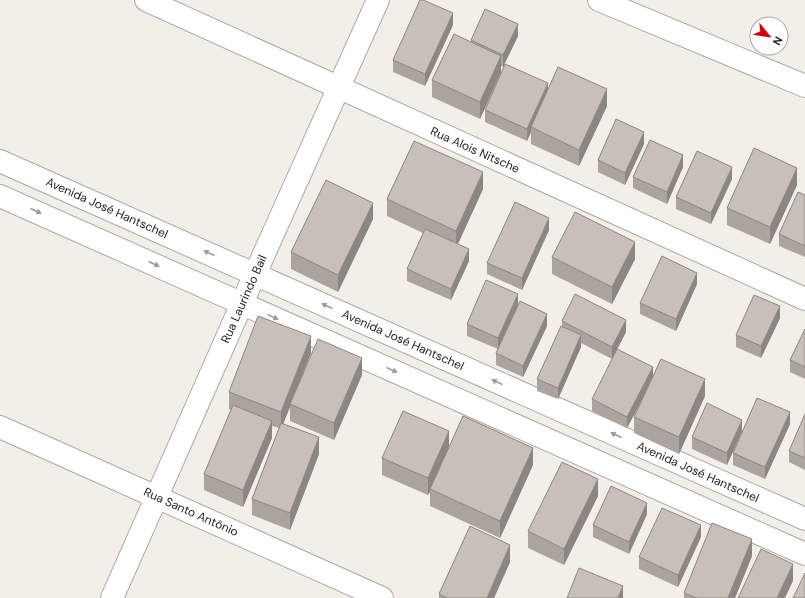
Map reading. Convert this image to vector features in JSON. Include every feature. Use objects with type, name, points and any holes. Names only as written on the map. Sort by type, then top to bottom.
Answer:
[{"type":"street","name":"Rua Alois Nitsche","points":[[146,0],[805,299]]},
{"type":"street","name":"Rua Laurindo Bail","points":[[112,598],[378,0]]},
{"type":"street","points":[[599,0],[805,86]]},
{"type":"street","name":"Avenida José Hantschel","points":[[0,161],[805,519]]},
{"type":"street","points":[[0,196],[805,554]]},
{"type":"street","name":"Rua Santo Antônio","points":[[0,426],[382,598]]},
{"type":"building","points":[[420,0],[453,13],[425,74],[393,60]]},
{"type":"building","points":[[485,9],[518,24],[503,55],[471,40]]},
{"type":"building","points":[[454,34],[501,56],[480,102],[432,80]]},
{"type":"building","points":[[505,64],[548,83],[527,129],[485,110]]},
{"type":"building","points":[[558,67],[607,89],[579,150],[531,127]]},
{"type":"building","points":[[616,119],[644,132],[625,173],[598,160]]},
{"type":"building","points":[[650,140],[683,155],[667,192],[633,177]]},
{"type":"building","points":[[414,141],[483,172],[456,231],[387,199]]},
{"type":"building","points":[[754,148],[797,168],[770,227],[727,208]]},
{"type":"building","points":[[697,151],[732,167],[711,213],[676,197]]},
{"type":"building","points":[[326,180],[373,203],[338,275],[291,252]]},
{"type":"building","points":[[798,192],[805,195],[805,246],[779,234]]},
{"type":"building","points":[[515,202],[549,218],[522,278],[487,263]]},
{"type":"building","points":[[575,212],[635,242],[612,287],[552,257]]},
{"type":"building","points":[[425,229],[469,249],[451,289],[407,269]]},
{"type":"building","points":[[662,256],[697,273],[676,319],[640,303]]},
{"type":"building","points":[[486,280],[518,294],[498,338],[467,324]]},
{"type":"building","points":[[575,294],[626,320],[612,347],[562,321]]},
{"type":"building","points":[[754,295],[780,306],[761,346],[736,335]]},
{"type":"building","points":[[520,301],[547,314],[523,366],[496,353]]},
{"type":"building","points":[[258,316],[311,336],[281,412],[229,392]]},
{"type":"building","points":[[561,326],[581,335],[558,388],[537,379]]},
{"type":"building","points":[[805,329],[805,367],[790,360]]},
{"type":"building","points":[[318,339],[362,358],[334,423],[290,404]]},
{"type":"building","points":[[617,349],[653,367],[627,417],[592,399]]},
{"type":"building","points":[[661,359],[705,379],[679,437],[634,417]]},
{"type":"building","points":[[757,398],[790,412],[765,467],[733,453]]},
{"type":"building","points":[[707,403],[742,420],[727,453],[692,437]]},
{"type":"building","points":[[233,405],[272,421],[243,490],[204,474]]},
{"type":"building","points":[[403,411],[449,431],[428,478],[382,458]]},
{"type":"building","points":[[805,414],[805,458],[789,451]]},
{"type":"building","points":[[463,416],[533,448],[500,521],[430,489]]},
{"type":"building","points":[[281,423],[319,437],[290,513],[252,499]]},
{"type":"building","points":[[562,462],[598,479],[564,549],[528,531]]},
{"type":"building","points":[[611,486],[647,503],[629,542],[593,525]]},
{"type":"building","points":[[662,508],[701,525],[678,575],[639,557]]},
{"type":"building","points":[[712,523],[752,539],[728,598],[697,598],[684,593]]},
{"type":"building","points":[[470,526],[510,545],[487,598],[447,598],[439,594]]},
{"type":"building","points":[[761,549],[793,564],[777,598],[738,598]]},
{"type":"building","points":[[579,568],[623,586],[618,598],[567,598]]},
{"type":"building","points":[[805,573],[805,598],[793,598]]}]
